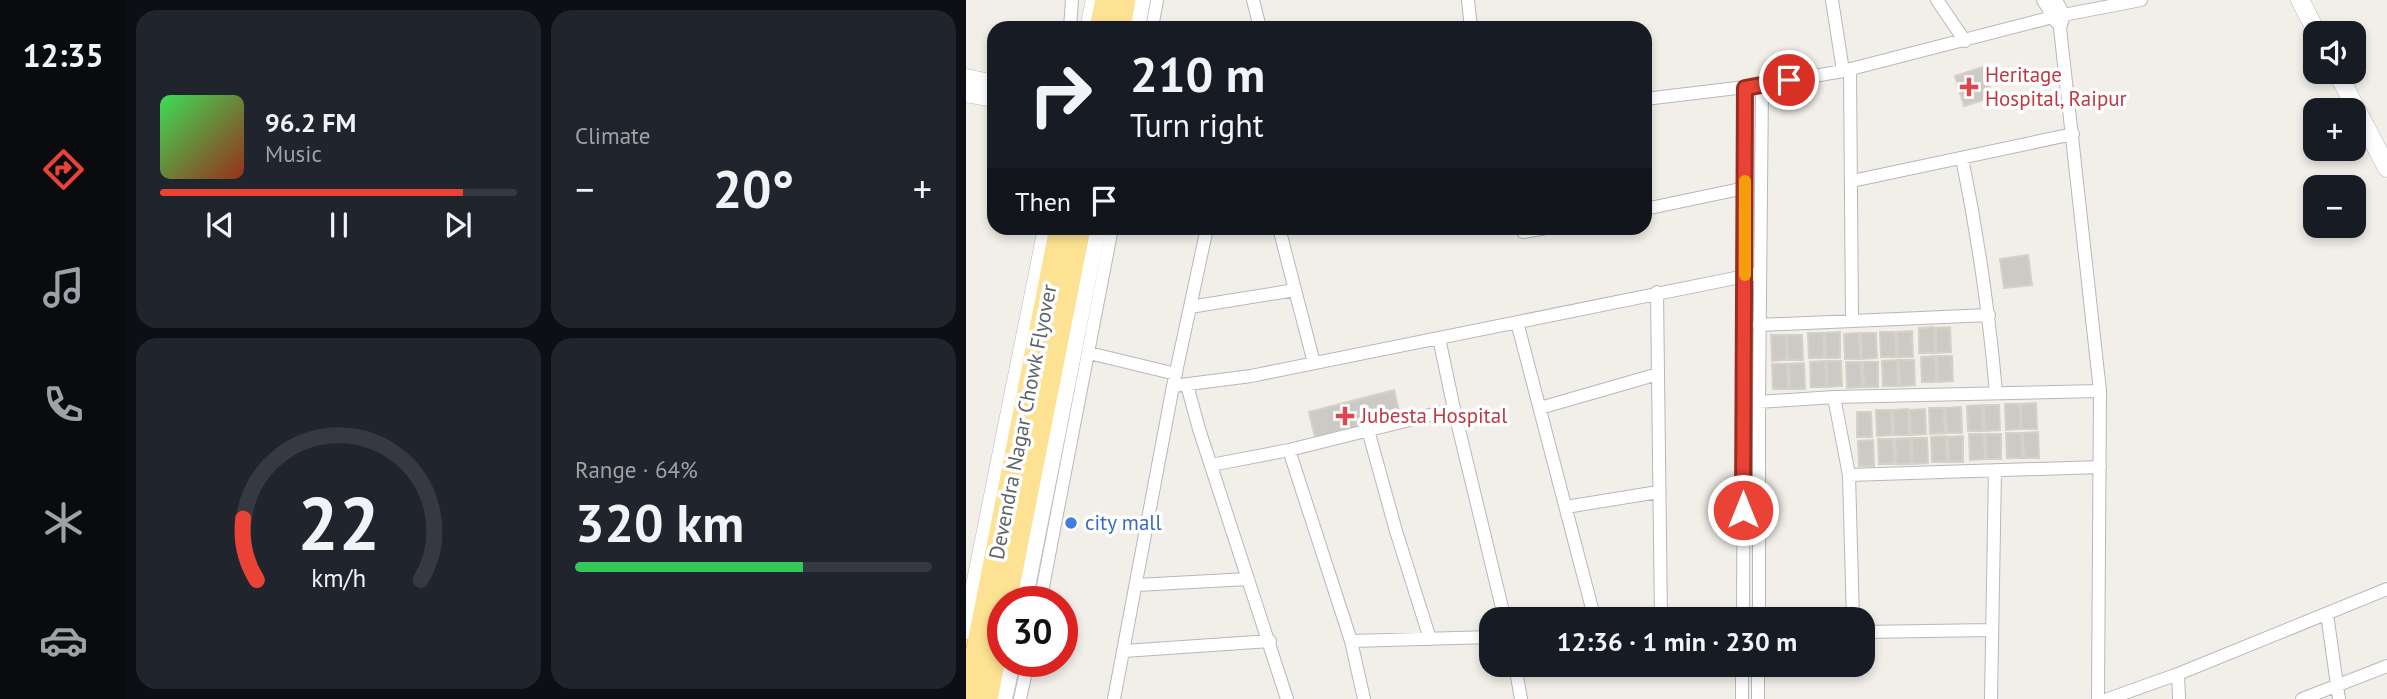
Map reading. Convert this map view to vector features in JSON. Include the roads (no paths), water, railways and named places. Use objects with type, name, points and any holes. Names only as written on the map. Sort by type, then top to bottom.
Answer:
[{"type":"highway","points":[[1102,21],[1107,0]]},
{"type":"highway","points":[[1120,21],[1124,0]]},
{"type":"highway","name":"Devendra Nagar Chowk Flyover","points":[[968,699],[1060,235]]},
{"type":"highway","name":"Devendra Nagar Chowk Flyover","points":[[1008,586],[1078,235]]},
{"type":"highway","points":[[986,699],[990,677]]},
{"type":"street","points":[[1070,21],[1072,0]]},
{"type":"street","points":[[1090,21],[1095,0]]},
{"type":"street","points":[[1137,21],[1141,0]]},
{"type":"street","points":[[1153,21],[1157,0]]},
{"type":"street","points":[[1253,0],[1259,21]]},
{"type":"street","points":[[1468,0],[1470,21]]},
{"type":"street","points":[[1832,0],[1847,70],[1852,181],[1852,319]]},
{"type":"street","points":[[1937,0],[1965,41]]},
{"type":"street","points":[[2043,0],[2059,20]]},
{"type":"street","points":[[2056,0],[2100,391],[2098,699]]},
{"type":"street","points":[[1652,98],[1745,88],[1847,70],[2141,0]]},
{"type":"street","points":[[2300,0],[2311,21]]},
{"type":"street","points":[[966,78],[987,82]]},
{"type":"street","points":[[2343,84],[2387,168]]},
{"type":"street","points":[[1759,607],[1762,85]]},
{"type":"street","points":[[1743,607],[1745,88]]},
{"type":"street","points":[[966,93],[987,97]]},
{"type":"street","points":[[1852,181],[2073,134]]},
{"type":"street","points":[[1962,158],[1978,234],[1996,392]]},
{"type":"street","points":[[1652,208],[1745,188]]},
{"type":"street","points":[[966,630],[1046,235]]},
{"type":"street","points":[[1026,586],[1096,235]]},
{"type":"street","points":[[1043,586],[1111,235]]},
{"type":"street","points":[[1114,699],[1174,380],[1205,235]]},
{"type":"street","points":[[1281,235],[1314,363]]},
{"type":"street","points":[[1088,353],[1187,385],[1251,376],[1760,273]]},
{"type":"street","points":[[1189,307],[1295,290]]},
{"type":"street","points":[[1657,292],[1661,607]]},
{"type":"street","points":[[1759,325],[1989,315]]},
{"type":"street","points":[[1517,322],[1592,607]]},
{"type":"street","points":[[1439,338],[1502,607]]},
{"type":"street","points":[[1540,408],[1658,374]]},
{"type":"street","points":[[1187,385],[1287,699]]},
{"type":"street","points":[[1759,402],[1834,397],[2100,391]]},
{"type":"street","points":[[1834,397],[1849,475],[1853,607]]},
{"type":"street","points":[[1211,465],[1289,450],[1454,409]]},
{"type":"street","points":[[1368,430],[1430,639]]},
{"type":"street","points":[[1289,450],[1351,641],[1364,699]]},
{"type":"street","points":[[1849,475],[2100,467]]},
{"type":"street","points":[[1991,699],[1994,470]]},
{"type":"street","points":[[1566,507],[1658,492]]},
{"type":"street","points":[[1137,585],[1248,579]]},
{"type":"street","points":[[2108,699],[2178,674],[2387,589]]},
{"type":"street","points":[[2327,614],[2339,699]]},
{"type":"street","points":[[1875,632],[1991,630]]},
{"type":"street","points":[[1351,641],[1479,637]]},
{"type":"street","points":[[1124,651],[1270,642]]},
{"type":"street","points":[[2302,699],[2387,666]]},
{"type":"street","points":[[2178,674],[2179,699]]},
{"type":"street","points":[[1003,699],[1008,677]]},
{"type":"street","points":[[1020,699],[1025,677]]},
{"type":"street","points":[[1517,677],[1521,699]]},
{"type":"street","points":[[1742,677],[1742,699]]},
{"type":"street","points":[[1758,677],[1758,699]]},
{"type":"place","name":"Heritage Hospital, Raipur","points":[[1969,87]]},
{"type":"place","name":"Jubesta Hospital","points":[[1345,416]]},
{"type":"place","name":"city mall","points":[[1071,523]]}]
